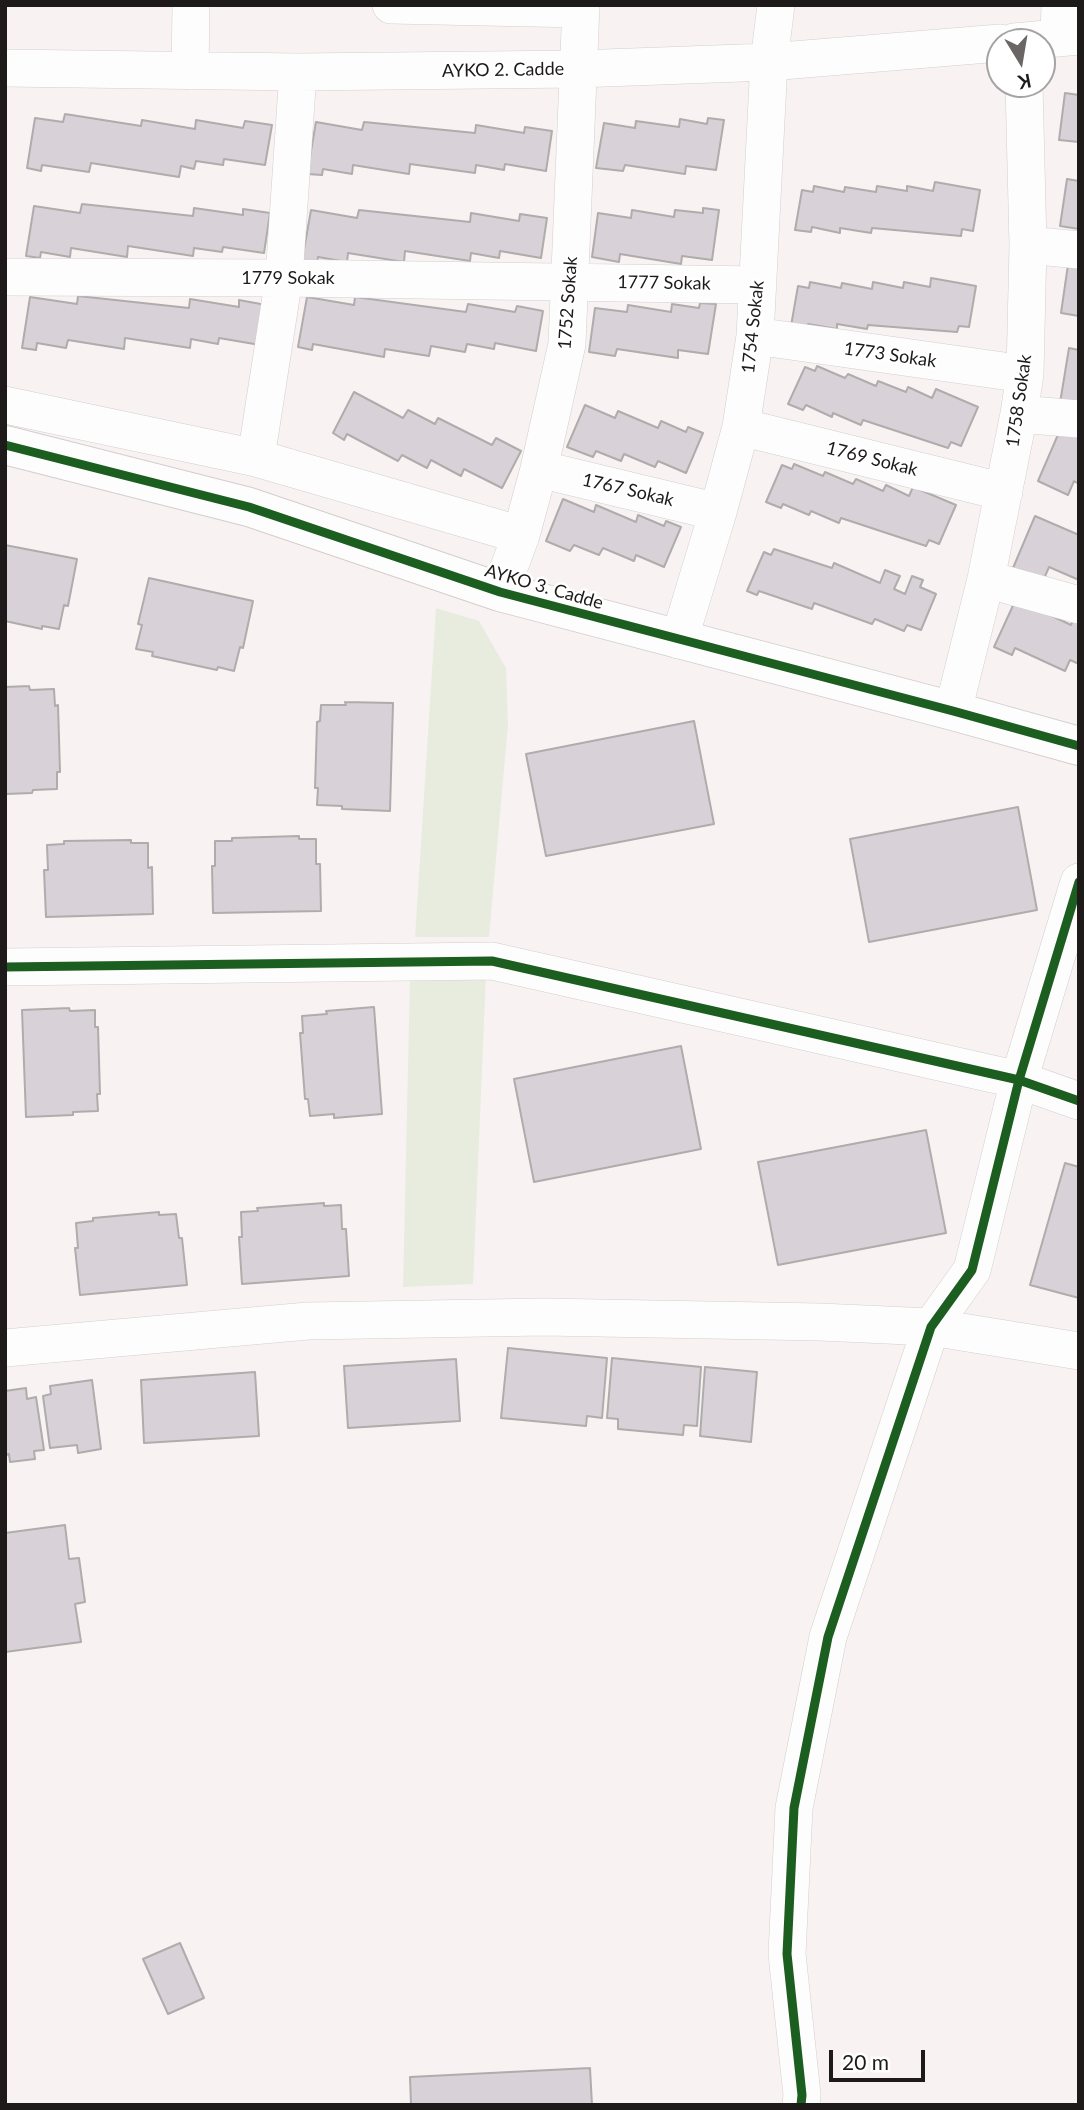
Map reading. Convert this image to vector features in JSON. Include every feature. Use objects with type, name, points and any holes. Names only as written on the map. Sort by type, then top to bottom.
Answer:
[{"type":"street","points":[[190,71],[191,5]]},
{"type":"street","points":[[391,5],[581,7]]},
{"type":"street","name":"1754 Sokak","points":[[679,640],[741,427],[755,336],[769,62],[776,5]]},
{"type":"street","name":"1752 Sokak","points":[[500,592],[521,534],[539,469],[568,344],[581,7]]},
{"type":"street","name":"AYKO 2. Cadde","points":[[5,68],[299,72],[578,69],[769,62],[986,44]]},
{"type":"street","points":[[256,458],[284,278],[299,72]]},
{"type":"street","name":"1758 Sokak","points":[[953,711],[986,579],[1025,374],[1028,245],[1024,98]]},
{"type":"street","points":[[1028,245],[1079,250]]},
{"type":"street","name":"1779 Sokak","points":[[5,277],[570,281]]},
{"type":"street","name":"1777 Sokak","points":[[570,281],[758,285]]},
{"type":"street","name":"1773 Sokak","points":[[755,336],[1025,374]]},
{"type":"street","points":[[5,405],[256,458],[521,534]]},
{"type":"street","points":[[1019,414],[1079,419]]},
{"type":"street","name":"1769 Sokak","points":[[741,427],[1004,492]]},
{"type":"street","name":"AYKO 3. Cadde","points":[[5,445],[249,507],[500,592],[1079,746]]},
{"type":"street","name":"1767 Sokak","points":[[539,469],[718,512]]},
{"type":"street","points":[[986,579],[1079,605]]},
{"type":"street","points":[[801,2105],[787,1954],[794,1808],[828,1637],[931,1327],[972,1270],[1019,1080],[1079,882]]},
{"type":"street","points":[[5,967],[492,961],[1019,1080],[1079,1101]]},
{"type":"street","points":[[5,1348],[308,1321],[544,1317],[820,1322],[931,1327],[1079,1351]]},
{"type":"shaded area","points":[[436,608],[479,621],[506,668],[508,725],[489,937],[415,937]]},
{"type":"shaded area","points":[[486,975],[473,1284],[403,1287],[410,978]]},
{"type":"building","points":[[1065,93],[1079,95],[1079,142],[1059,140]]},
{"type":"building","points":[[65,114],[141,126],[142,120],[195,129],[196,120],[243,128],[245,121],[272,125],[265,165],[224,159],[223,165],[196,161],[194,169],[181,166],[179,177],[91,163],[89,172],[42,165],[41,171],[27,168],[35,118],[63,122]]},
{"type":"building","points":[[708,118],[724,120],[716,170],[686,166],[685,174],[625,165],[623,171],[596,168],[604,123],[635,128],[636,121],[679,127],[680,119],[707,124]]},
{"type":"building","points":[[316,122],[362,130],[364,122],[475,133],[476,125],[524,133],[525,127],[552,131],[546,171],[505,164],[504,170],[476,165],[475,173],[410,164],[409,174],[353,165],[352,174],[323,169],[322,175],[307,174]]},
{"type":"building","points":[[1067,179],[1079,181],[1079,229],[1060,226]]},
{"type":"building","points":[[935,182],[980,190],[973,231],[962,229],[961,236],[872,228],[871,233],[840,228],[840,233],[812,227],[811,232],[795,230],[802,190],[813,192],[814,186],[844,192],[845,187],[876,192],[877,186],[907,191],[907,186],[933,191]]},
{"type":"building","points":[[82,204],[193,216],[194,208],[243,215],[243,209],[270,213],[264,253],[223,247],[222,252],[194,248],[193,256],[128,246],[127,257],[71,248],[70,257],[41,252],[40,258],[26,256],[34,206],[80,213]]},
{"type":"building","points":[[703,208],[719,210],[712,260],[682,256],[681,264],[620,254],[619,262],[592,257],[598,213],[631,218],[632,210],[674,217],[675,210],[703,213]]},
{"type":"building","points":[[311,210],[357,218],[359,210],[470,222],[471,213],[519,221],[520,214],[547,218],[541,258],[500,251],[499,258],[471,253],[470,261],[405,251],[404,262],[348,253],[347,262],[318,257],[317,263],[302,261]]},
{"type":"building","points":[[1069,258],[1079,259],[1079,316],[1061,313]]},
{"type":"building","points":[[931,278],[976,286],[969,327],[959,326],[957,332],[868,325],[867,329],[837,324],[837,329],[808,324],[807,328],[791,326],[798,286],[809,288],[810,282],[841,288],[842,283],[872,289],[873,282],[903,288],[904,282],[930,287]]},
{"type":"building","points":[[78,296],[189,308],[190,299],[239,307],[239,300],[266,305],[260,345],[219,338],[218,344],[191,339],[190,348],[125,338],[124,349],[68,340],[66,348],[37,343],[36,350],[22,348],[30,297],[77,304]]},
{"type":"building","points":[[307,297],[354,305],[355,297],[466,312],[468,304],[515,312],[517,306],[543,311],[536,351],[495,343],[494,349],[467,344],[465,352],[431,346],[429,356],[385,349],[384,357],[313,344],[312,350],[298,347]]},
{"type":"building","points":[[700,303],[716,304],[708,354],[678,350],[678,358],[617,349],[615,356],[589,352],[595,308],[627,312],[628,305],[671,312],[672,304],[699,308]]},
{"type":"building","points":[[1069,348],[1079,350],[1079,406],[1060,403]]},
{"type":"building","points":[[817,366],[845,378],[848,374],[876,386],[878,381],[906,392],[908,387],[932,398],[936,389],[978,407],[961,446],[951,442],[948,448],[863,420],[861,425],[833,413],[832,417],[806,405],[803,410],[788,404],[805,367],[815,371]]},
{"type":"building","points":[[354,392],[403,418],[408,410],[435,424],[438,418],[492,445],[496,438],[521,451],[502,488],[464,469],[461,476],[431,460],[427,468],[402,455],[398,461],[347,434],[344,440],[333,433]]},
{"type":"building","points":[[585,405],[615,418],[618,411],[658,428],[661,421],[686,432],[688,427],[703,433],[686,473],[658,461],[655,467],[624,454],[621,461],[596,451],[593,457],[567,447]]},
{"type":"building","points":[[1060,430],[1079,438],[1079,484],[1074,481],[1068,495],[1038,481]]},
{"type":"building","points":[[794,464],[823,476],[825,472],[853,484],[856,479],[883,491],[886,485],[909,496],[913,487],[956,505],[939,544],[929,540],[926,546],[841,518],[839,523],[811,511],[809,515],[783,504],[781,508],[766,502],[782,465],[792,469]]},
{"type":"building","points":[[563,499],[594,512],[596,505],[636,522],[638,515],[664,526],[666,521],[681,527],[664,567],[636,555],[634,561],[603,548],[599,555],[574,545],[570,551],[546,541]]},
{"type":"building","points":[[1035,516],[1079,535],[1079,580],[1049,567],[1043,581],[1013,568]]},
{"type":"building","points":[[5,545],[77,559],[68,606],[64,605],[59,629],[42,626],[42,629],[5,621]]},
{"type":"building","points":[[774,549],[832,568],[834,563],[880,583],[885,570],[900,576],[894,589],[905,594],[912,576],[923,580],[920,587],[936,594],[921,630],[907,625],[904,631],[875,619],[872,624],[814,603],[812,609],[759,591],[757,595],[747,591],[764,552],[771,555]]},
{"type":"building","points":[[149,578],[253,601],[243,648],[240,647],[234,671],[152,656],[153,652],[136,649],[142,625],[138,624]]},
{"type":"building","points":[[1016,599],[1071,625],[1074,618],[1079,620],[1079,664],[1070,660],[1065,671],[1015,648],[1012,655],[994,647]]},
{"type":"building","points":[[29,686],[30,690],[54,689],[55,706],[58,705],[60,772],[57,772],[57,789],[5,794],[5,687]]},
{"type":"building","points":[[345,702],[393,703],[390,811],[317,805],[317,722],[320,721],[321,705],[346,705]]},
{"type":"building","points":[[694,721],[714,824],[546,856],[526,754]]},
{"type":"building","points":[[1018,807],[1037,910],[869,942],[850,839]]},
{"type":"building","points":[[299,836],[299,839],[316,839],[316,864],[320,864],[321,911],[213,913],[212,866],[215,866],[215,841]]},
{"type":"building","points":[[131,840],[131,843],[148,843],[148,868],[152,867],[153,914],[46,917],[44,870],[48,870],[47,845],[64,844],[64,841]]},
{"type":"building","points":[[374,1007],[382,1114],[334,1118],[334,1114],[310,1116],[308,1099],[305,1099],[300,1033],[303,1033],[302,1016]]},
{"type":"building","points":[[69,1008],[70,1011],[95,1010],[100,1094],[97,1094],[98,1111],[26,1117],[22,1010]]},
{"type":"building","points":[[681,1046],[701,1149],[534,1182],[514,1079]]},
{"type":"building","points":[[926,1130],[946,1233],[778,1265],[758,1162]]},
{"type":"building","points":[[1065,1163],[1079,1167],[1079,1298],[1030,1285]]},
{"type":"building","points":[[324,1203],[324,1206],[341,1205],[342,1229],[346,1229],[349,1276],[242,1284],[239,1237],[242,1237],[241,1212],[258,1211],[257,1208]]},
{"type":"building","points":[[159,1212],[159,1215],[176,1214],[179,1238],[182,1238],[187,1285],[80,1295],[75,1248],[78,1248],[76,1223],[93,1221],[93,1218]]},
{"type":"building","points":[[508,1348],[607,1358],[602,1418],[587,1416],[586,1426],[501,1418]]},
{"type":"building","points":[[612,1358],[701,1367],[697,1426],[684,1425],[683,1435],[618,1429],[618,1419],[607,1418]]},
{"type":"building","points":[[456,1359],[460,1421],[348,1428],[344,1366]]},
{"type":"building","points":[[705,1367],[757,1372],[751,1442],[700,1436]]},
{"type":"building","points":[[255,1372],[259,1436],[144,1443],[141,1380]]},
{"type":"building","points":[[92,1380],[101,1449],[78,1453],[77,1445],[50,1448],[43,1396],[51,1394],[50,1386]]},
{"type":"building","points":[[26,1388],[27,1399],[36,1397],[44,1450],[34,1451],[35,1459],[10,1462],[9,1454],[5,1455],[5,1391]]},
{"type":"building","points":[[65,1525],[69,1559],[79,1558],[85,1602],[75,1604],[81,1642],[5,1652],[5,1533]]},
{"type":"building","points":[[180,1943],[204,1998],[168,2014],[143,1959]]},
{"type":"building","points":[[590,2068],[592,2105],[411,2105],[410,2077]]},
{"type":"cycle path","points":[[5,445],[249,507],[500,592],[1079,746]]},
{"type":"cycle path","points":[[801,2105],[787,1954],[794,1808],[828,1637],[931,1327],[972,1270],[1019,1080],[1079,882]]},
{"type":"cycle path","points":[[5,967],[492,961],[1019,1080],[1079,1101]]}]
